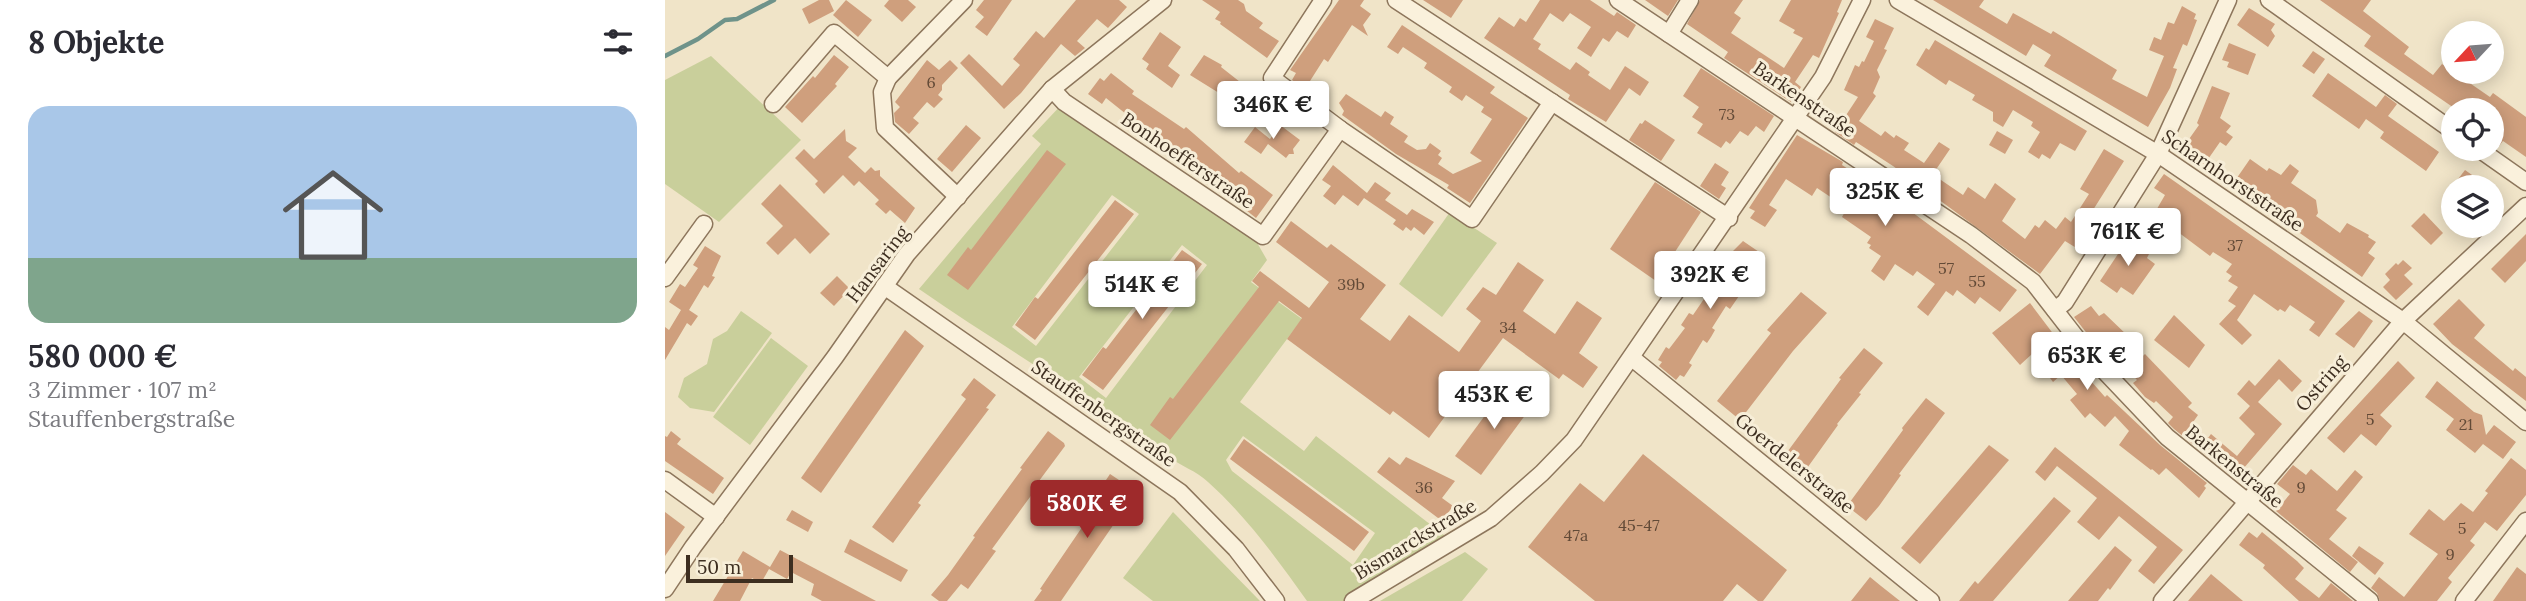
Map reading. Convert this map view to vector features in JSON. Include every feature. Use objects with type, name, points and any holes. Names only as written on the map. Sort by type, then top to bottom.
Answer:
[{"type":"street","points":[[958,197],[885,128],[882,92],[888,78],[964,0]]},
{"type":"street","name":"Hansaring","points":[[665,589],[907,254],[1052,89],[1163,0]]},
{"type":"street","points":[[1323,0],[1272,78],[1340,129],[1472,219],[1552,102]]},
{"type":"street","points":[[1396,0],[1729,218]]},
{"type":"street","name":"Barkenstraße","points":[[1618,0],[1971,235],[2033,282],[2092,358],[2167,437],[2370,601]]},
{"type":"street","points":[[1669,34],[1690,0]]},
{"type":"street","name":"Bismarckstraße","points":[[1353,601],[1475,529],[1497,513],[1574,440],[1729,218],[1823,77],[1862,0]]},
{"type":"street","name":"Scharnhorststraße","points":[[1898,0],[2158,155],[2403,321],[2526,422]]},
{"type":"street","points":[[2055,310],[2065,302],[2158,155],[2228,0]]},
{"type":"street","points":[[2269,0],[2441,122]]},
{"type":"street","points":[[772,104],[834,33],[888,78]]},
{"type":"street","name":"Bonhoefferstraße","points":[[1052,89],[1064,102],[1263,236],[1340,129]]},
{"type":"street","points":[[2496,161],[2526,182]]},
{"type":"street","name":"Ostring","points":[[2162,601],[2403,321],[2526,206]]},
{"type":"street","points":[[665,278],[704,224]]},
{"type":"street","name":"Stauffenbergstraße","points":[[884,286],[1180,492],[1236,549],[1276,601]]},
{"type":"street","name":"Goerdelerstraße","points":[[1632,358],[1931,601]]},
{"type":"street","points":[[665,480],[716,517]]},
{"type":"street","points":[[2464,601],[2526,521]]},
{"type":"green space","points":[[711,56],[801,140],[719,222],[665,184],[665,80]]},
{"type":"green space","points":[[1064,102],[1248,227],[1267,260],[1251,282],[1302,319],[1240,402],[1304,451],[1316,436],[1453,542],[1353,601],[1307,601],[1248,524],[1204,478],[1173,460],[1107,413],[919,289],[1041,144],[1032,136]],"holes":[[[1112,195],[1139,214],[1036,346],[1012,327]],[[1182,245],[1207,265],[1106,398],[1079,377]],[[1243,436],[1375,533],[1353,565],[1232,471],[1226,460]]]},
{"type":"green space","points":[[1450,212],[1497,243],[1442,317],[1399,284]]},
{"type":"green space","points":[[741,311],[772,333],[714,412],[690,408],[678,397],[684,378],[707,364],[713,339],[727,331]]},
{"type":"green space","points":[[771,338],[808,366],[750,445],[713,417]]},
{"type":"green space","points":[[1173,512],[1260,601],[1153,601],[1123,578]]},
{"type":"green space","points":[[1465,552],[1488,569],[1462,601],[1380,601]]},
{"type":"building","points":[[819,0],[829,0],[834,11],[809,24],[802,9]]},
{"type":"building","points":[[846,0],[872,20],[858,37],[833,15]]},
{"type":"building","points":[[889,0],[908,0],[916,7],[902,22],[884,6]]},
{"type":"building","points":[[984,0],[1012,0],[987,36],[975,27],[984,17],[976,10]]},
{"type":"building","points":[[1076,0],[1119,0],[1127,7],[1108,28],[1097,19],[1077,41],[1085,48],[1075,56],[1061,44],[1021,93],[1004,109],[960,63],[969,54],[1002,86],[1020,65],[1013,59],[1036,31],[1044,38]]},
{"type":"building","points":[[1202,0],[1238,0],[1244,4],[1246,11],[1263,23],[1259,28],[1279,41],[1267,58],[1220,24],[1221,22],[1215,19],[1220,12]]},
{"type":"building","points":[[1339,0],[1364,0],[1360,6],[1371,14],[1363,25],[1368,36],[1352,25],[1328,62],[1324,59],[1310,81],[1316,84],[1310,93],[1292,80],[1296,73],[1290,70]]},
{"type":"building","points":[[1423,0],[1463,0],[1451,18]]},
{"type":"building","points":[[1540,0],[1590,0],[1614,16],[1617,12],[1636,25],[1628,38],[1617,31],[1609,42],[1603,38],[1591,57],[1577,48],[1591,27],[1570,13],[1563,22],[1550,13],[1533,39],[1541,44],[1538,49],[1570,70],[1576,62],[1590,72],[1588,75],[1610,90],[1625,66],[1649,82],[1640,96],[1629,88],[1606,122],[1568,99],[1570,95],[1484,38],[1499,17],[1514,27],[1520,18],[1526,22]]},
{"type":"building","points":[[1645,0],[1678,0],[1668,16]]},
{"type":"building","points":[[1700,0],[1743,0],[1734,13],[1741,18],[1731,33],[1784,68],[1803,38],[1779,21],[1791,0],[1842,0],[1819,58],[1813,55],[1795,82],[1801,87],[1791,102],[1724,58],[1728,52],[1687,24]]},
{"type":"building","points":[[1933,0],[1984,0],[1979,7],[2007,24],[2013,13],[2051,34],[2053,31],[2117,70],[2112,79],[2147,97],[2164,56],[2149,50],[2154,37],[2161,40],[2168,22],[2174,24],[2182,6],[2196,14],[2194,19],[2197,20],[2187,46],[2183,44],[2173,68],[2177,69],[2170,88],[2148,127],[2044,66],[2051,55],[2033,44],[2026,56]]},
{"type":"building","points":[[2320,0],[2371,0],[2363,11],[2409,47],[2404,54],[2433,75],[2441,65],[2441,84],[2471,84],[2490,97],[2493,93],[2500,98],[2441,99],[2364,46],[2371,36]]},
{"type":"building","points":[[2249,8],[2275,24],[2271,30],[2275,36],[2268,47],[2237,25]]},
{"type":"building","points":[[1875,19],[1894,28],[1877,70],[1880,77],[1873,93],[1876,96],[1859,121],[1881,136],[1885,131],[1894,138],[1896,135],[1909,143],[1904,150],[1924,163],[1939,142],[1950,149],[1935,171],[1941,174],[1938,178],[1963,195],[1968,187],[1985,199],[1995,183],[2016,199],[2002,221],[2025,239],[2035,225],[2039,228],[2045,220],[2056,229],[2065,217],[2071,222],[2089,194],[2080,189],[2104,149],[2124,161],[2081,229],[2088,234],[2078,249],[2065,241],[2040,274],[1893,166],[1835,132],[1858,97],[1844,90],[1855,65],[1859,67],[1862,61],[1864,62],[1874,41],[1866,37]]},
{"type":"building","points":[[1402,25],[1495,87],[1490,93],[1528,118],[1470,203],[1447,188],[1449,185],[1396,154],[1342,115],[1344,111],[1339,103],[1346,94],[1381,117],[1385,111],[1394,117],[1390,124],[1408,136],[1404,142],[1417,150],[1426,149],[1430,143],[1441,151],[1438,155],[1442,158],[1438,164],[1453,174],[1482,161],[1470,153],[1492,119],[1481,112],[1484,107],[1466,95],[1462,101],[1449,92],[1452,87],[1424,68],[1427,63],[1403,47],[1398,54],[1387,47]]},
{"type":"building","points":[[1160,32],[1181,47],[1168,66],[1180,75],[1172,88],[1146,69],[1149,64],[1142,59]]},
{"type":"building","points":[[1935,40],[2087,131],[2075,151],[2060,143],[2050,159],[2042,154],[2039,159],[2028,152],[2040,132],[2031,126],[2033,122],[2013,110],[2003,127],[1993,121],[1993,112],[1972,100],[1975,95],[1949,80],[1946,85],[1916,65],[1926,48],[1929,50]]},
{"type":"building","points":[[2229,43],[2256,54],[2248,75],[2227,67],[2229,62],[2222,60]]},
{"type":"building","points":[[2313,51],[2325,59],[2314,74],[2302,66]]},
{"type":"building","points":[[834,55],[849,67],[835,84],[837,86],[802,123],[785,107]]},
{"type":"building","points":[[1204,55],[1222,65],[1221,67],[1254,93],[1250,98],[1264,109],[1250,127],[1222,106],[1227,98],[1190,75]]},
{"type":"building","points":[[927,60],[939,70],[950,60],[958,68],[942,85],[938,95],[943,99],[934,108],[927,102],[913,118],[919,123],[909,134],[895,122],[894,113],[900,107],[895,102]]},
{"type":"building","points":[[1701,68],[1774,116],[1764,132],[1756,126],[1748,136],[1740,131],[1730,144],[1726,141],[1721,148],[1697,133],[1703,124],[1692,117],[1699,107],[1683,96]]},
{"type":"building","points":[[1111,73],[1134,91],[1132,94],[1184,129],[1186,127],[1239,173],[1241,171],[1273,195],[1256,218],[1155,138],[1152,143],[1133,130],[1131,123],[1123,117],[1126,114],[1106,98],[1102,104],[1088,94],[1100,78],[1104,81]]},
{"type":"building","points":[[2328,73],[2376,107],[2385,95],[2397,104],[2388,116],[2439,152],[2426,171],[2380,138],[2384,132],[2366,119],[2359,129],[2312,96]]},
{"type":"building","points":[[2212,86],[2230,93],[2220,118],[2231,126],[2226,132],[2233,137],[2226,146],[2220,142],[2204,165],[2182,149],[2199,125],[2197,123]]},
{"type":"building","points":[[2504,101],[2526,117],[2526,157],[2504,142]]},
{"type":"building","points":[[1645,120],[1675,140],[1661,161],[1629,140]]},
{"type":"building","points":[[966,125],[981,138],[952,172],[937,159]]},
{"type":"building","points":[[1280,125],[1300,140],[1293,149],[1294,154],[1289,154],[1286,158],[1268,144],[1261,154],[1244,142],[1255,127],[1270,139]]},
{"type":"building","points":[[845,129],[846,141],[857,148],[848,157],[865,173],[871,167],[875,171],[880,170],[880,176],[915,208],[905,223],[890,210],[886,214],[875,204],[879,200],[859,181],[854,186],[843,175],[824,194],[815,184],[818,181],[795,158],[804,149],[814,159]]},
{"type":"building","points":[[1997,131],[2013,140],[2005,154],[1989,145]]},
{"type":"building","points":[[1797,135],[1843,162],[1842,165],[1897,201],[2017,290],[2000,312],[1980,297],[1975,304],[1957,290],[1953,296],[1946,291],[1928,316],[1917,307],[1935,284],[1917,271],[1913,276],[1895,264],[1884,281],[1871,271],[1881,256],[1869,248],[1871,245],[1867,243],[1871,237],[1842,217],[1847,208],[1817,188],[1812,196],[1786,179],[1769,205],[1777,210],[1765,227],[1750,218],[1755,211],[1749,208]]},
{"type":"building","points":[[1047,150],[1066,164],[968,290],[947,275],[968,247],[971,250]]},
{"type":"building","points":[[2250,159],[2267,171],[2269,168],[2281,175],[2290,164],[2299,171],[2291,183],[2316,200],[2316,216],[2340,233],[2347,223],[2376,242],[2368,253],[2375,258],[2362,277],[2232,185]]},
{"type":"building","points":[[1715,163],[1729,172],[1721,185],[1726,188],[1719,199],[1697,184],[1700,186]]},
{"type":"building","points":[[1333,165],[1367,193],[1375,182],[1391,193],[1385,200],[1407,215],[1412,209],[1434,222],[1424,235],[1414,227],[1411,231],[1406,227],[1403,231],[1393,224],[1396,220],[1364,198],[1358,206],[1343,195],[1335,205],[1323,196],[1331,186],[1322,180]]},
{"type":"building","points":[[2164,174],[2345,301],[2319,337],[2309,330],[2315,322],[2290,305],[2285,312],[2280,309],[2278,311],[2254,294],[2237,320],[2252,335],[2242,345],[2219,324],[2236,306],[2228,301],[2238,287],[2228,281],[2232,276],[2226,272],[2232,264],[2213,252],[2210,256],[2154,214],[2165,195],[2154,188]]},
{"type":"building","points":[[1655,182],[1701,212],[1656,281],[1610,249]]},
{"type":"building","points":[[780,184],[830,234],[810,254],[795,238],[778,255],[766,243],[783,226],[761,204]]},
{"type":"building","points":[[1115,200],[1134,214],[1035,340],[1015,325]]},
{"type":"building","points":[[2424,213],[2441,231],[2441,235],[2431,245],[2411,226]]},
{"type":"building","points":[[1291,221],[1327,248],[1331,244],[1386,285],[1360,319],[1390,341],[1409,315],[1459,352],[1481,321],[1466,309],[1483,287],[1496,295],[1518,262],[1544,280],[1523,311],[1555,334],[1577,301],[1602,318],[1579,353],[1598,367],[1583,388],[1563,374],[1559,379],[1503,338],[1429,438],[1393,411],[1390,415],[1287,339],[1302,318],[1279,301],[1170,440],[1150,425],[1259,287],[1252,281],[1260,271],[1309,308],[1329,282],[1276,242]]},
{"type":"building","points":[[2526,234],[2526,261],[2505,283],[2491,269]]},
{"type":"building","points":[[2122,236],[2149,254],[2147,258],[2155,264],[2133,295],[2121,287],[2117,293],[2100,281],[2118,254],[2113,250]]},
{"type":"building","points":[[1743,241],[1762,254],[1758,260],[1760,261],[1735,294],[1739,296],[1730,309],[1726,306],[1712,328],[1715,330],[1707,343],[1703,340],[1684,377],[1680,375],[1676,380],[1659,366],[1662,362],[1658,360],[1666,347],[1669,349],[1685,328],[1681,325],[1689,313],[1693,315],[1708,293],[1704,291],[1713,279],[1716,281],[1731,259],[1729,257],[1733,251]]},
{"type":"building","points":[[705,246],[721,256],[712,276],[715,277],[708,288],[704,285],[689,310],[698,316],[691,326],[687,323],[665,360],[665,327],[669,330],[681,310],[669,302],[680,284],[685,287],[698,268],[693,265]]},
{"type":"building","points":[[1182,250],[1202,264],[1103,390],[1082,375],[1103,347],[1106,349]]},
{"type":"building","points":[[2403,260],[2412,268],[2404,275],[2413,284],[2396,300],[2383,287],[2390,280],[2385,274]]},
{"type":"building","points":[[837,276],[850,289],[834,306],[820,293]]},
{"type":"building","points":[[1801,292],[1827,313],[1793,351],[1740,420],[1717,401],[1771,333],[1767,330]]},
{"type":"building","points":[[2459,299],[2485,325],[2474,338],[2513,371],[2515,368],[2526,377],[2526,401],[2452,344],[2433,324]]},
{"type":"building","points":[[2030,303],[2105,397],[2107,395],[2160,445],[2207,483],[2199,498],[2166,468],[2159,475],[2119,445],[2129,431],[2115,416],[2105,427],[2090,413],[2085,418],[2070,400],[2077,394],[2061,375],[2053,382],[2032,354],[2020,365],[1992,333]]},
{"type":"building","points":[[2091,306],[2099,316],[2104,313],[2129,337],[2104,355],[2074,317]]},
{"type":"building","points":[[2359,311],[2373,321],[2354,348],[2335,334]]},
{"type":"building","points":[[2174,315],[2205,345],[2189,368],[2154,340]]},
{"type":"building","points":[[905,330],[924,346],[821,493],[801,478]]},
{"type":"building","points":[[1864,348],[1883,363],[1805,471],[1785,455],[1841,379],[1839,378]]},
{"type":"building","points":[[2145,354],[2192,403],[2188,407],[2198,415],[2191,425],[2208,438],[2211,434],[2237,456],[2255,434],[2239,418],[2250,406],[2237,394],[2249,380],[2255,386],[2279,359],[2302,381],[2292,392],[2279,379],[2258,402],[2282,424],[2243,469],[2240,467],[2232,476],[2174,429],[2168,423],[2173,417],[2156,401],[2154,403],[2145,397],[2133,383],[2137,380],[2128,370]]},
{"type":"building","points":[[2398,361],[2415,378],[2380,415],[2392,426],[2376,446],[2361,434],[2344,453],[2327,438]]},
{"type":"building","points":[[974,378],[996,395],[986,408],[989,409],[918,503],[921,505],[893,543],[872,527],[966,399],[961,395]]},
{"type":"building","points":[[2437,381],[2474,412],[2482,415],[2486,435],[2494,425],[2516,442],[2503,459],[2483,444],[2475,453],[2446,430],[2454,419],[2425,397]]},
{"type":"building","points":[[1506,387],[1532,406],[1481,475],[1455,456]]},
{"type":"building","points":[[1926,398],[1945,413],[1866,521],[1847,506]]},
{"type":"building","points":[[671,431],[681,439],[677,444],[724,478],[713,494],[665,461],[665,436]]},
{"type":"building","points":[[1048,431],[1065,446],[992,549],[996,551],[968,589],[961,584],[947,601],[939,601],[931,595],[948,575]]},
{"type":"building","points":[[1244,439],[1369,532],[1354,551],[1230,459]]},
{"type":"building","points":[[1989,445],[2009,460],[1920,564],[1901,548]]},
{"type":"building","points":[[2055,447],[2183,550],[2154,584],[2138,571],[2157,547],[2119,516],[2099,540],[2077,522],[2097,498],[2057,466],[2045,481],[2035,472]]},
{"type":"building","points":[[1643,454],[1787,570],[1763,601],[1758,601],[1737,584],[1723,601],[1595,601],[1528,547],[1580,483],[1604,502]]},
{"type":"building","points":[[1389,457],[1400,465],[1406,457],[1455,481],[1442,498],[1453,506],[1442,521],[1377,472]]},
{"type":"building","points":[[2511,458],[2526,470],[2526,495],[2497,531],[2485,522],[2470,541],[2475,545],[2448,578],[2452,582],[2437,601],[2380,601],[2371,588],[2379,577],[2404,597],[2438,554],[2409,534],[2429,509],[2444,521],[2461,503],[2473,512],[2488,493],[2485,491]]},
{"type":"building","points":[[2293,465],[2306,475],[2311,469],[2337,491],[2355,470],[2363,477],[2336,510],[2347,518],[2329,539],[2358,562],[2350,572],[2276,511],[2290,494],[2277,484]]},
{"type":"building","points":[[1110,474],[1134,490],[1124,504],[1127,505],[1061,601],[1034,601],[1104,495],[1098,492]]},
{"type":"building","points":[[2054,497],[2071,511],[1993,601],[1959,601],[1975,581],[1978,584]]},
{"type":"building","points":[[792,510],[813,522],[808,532],[786,520]]},
{"type":"building","points":[[665,512],[685,527],[665,556]]},
{"type":"building","points":[[2249,532],[2257,538],[2262,532],[2297,561],[2304,568],[2295,579],[2319,598],[2331,583],[2353,601],[2299,601],[2263,568],[2265,565],[2239,545]]},
{"type":"building","points":[[850,539],[908,570],[901,582],[844,552]]},
{"type":"building","points":[[2115,546],[2132,560],[2110,590],[2108,588],[2098,601],[2068,601]]},
{"type":"building","points":[[2359,546],[2384,563],[2375,575],[2352,556]]},
{"type":"building","points":[[780,550],[876,601],[822,601],[811,595],[814,584],[791,572],[787,579],[769,569],[761,583],[752,578],[740,601],[713,601],[743,551],[770,567]]},
{"type":"building","points":[[2517,567],[2526,574],[2526,601],[2493,601]]},
{"type":"building","points":[[2211,574],[2243,601],[2188,601]]},
{"type":"building","points":[[1870,577],[1881,586],[1900,601],[1851,601]]},
{"type":"waterway","points":[[665,56],[698,39],[725,20],[737,19],[774,0]]}]
